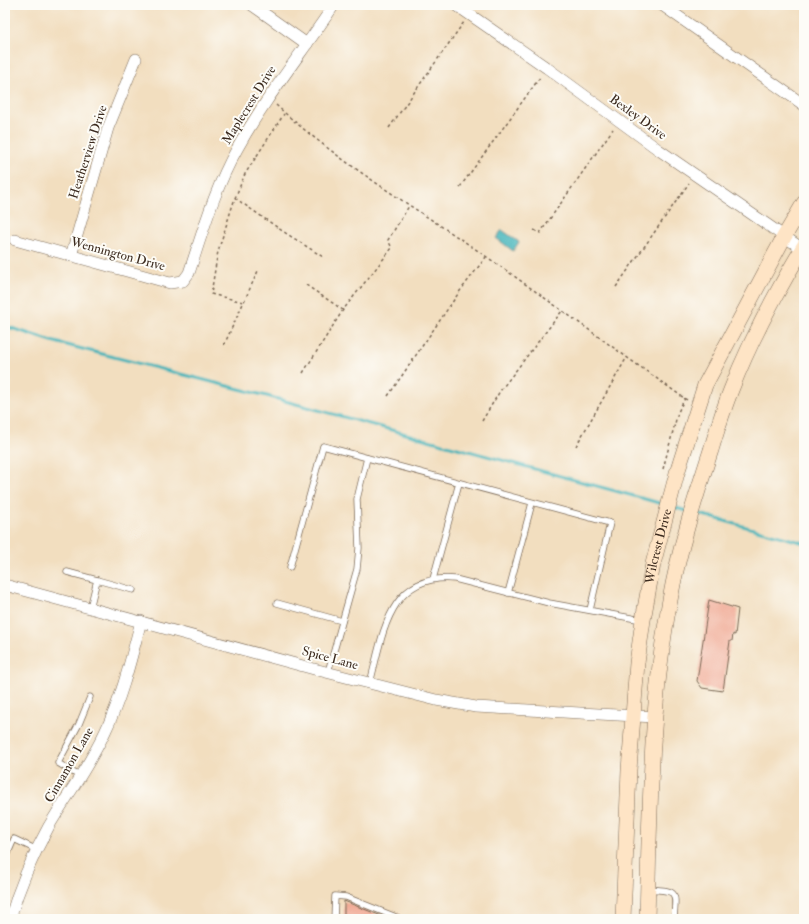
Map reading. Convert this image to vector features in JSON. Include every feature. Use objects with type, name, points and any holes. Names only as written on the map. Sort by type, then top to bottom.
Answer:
[{"type":"main road","name":"Wilcrest Drive","points":[[623,919],[633,716],[642,620],[653,564],[676,478],[705,385],[784,237],[804,203]]},
{"type":"main road","name":"Wilcrest Drive","points":[[647,919],[655,717],[660,664],[670,601],[685,534],[730,391],[768,311],[803,248]]},
{"type":"main road","points":[[730,338],[745,358]]},
{"type":"main road","points":[[624,890],[648,889]]},
{"type":"street","points":[[252,5],[307,44]]},
{"type":"street","name":"Maplecrest Drive","points":[[203,229],[217,192],[236,150],[268,99],[334,5]]},
{"type":"street","name":"Bexley Drive","points":[[456,5],[547,68],[695,175],[784,237],[803,248]]},
{"type":"street","points":[[662,5],[804,104]]},
{"type":"street","name":"Heatherview Drive","points":[[71,256],[108,128],[136,59]]},
{"type":"street","name":"Wennington Drive","points":[[15,240],[170,283],[183,281],[189,273],[203,229]]},
{"type":"street","name":"Spice Lane","points":[[5,585],[436,700],[476,707],[655,717]]},
{"type":"street","name":"Cinnamon Lane","points":[[10,919],[37,850],[50,826],[81,777],[106,731],[116,708],[142,622]]},
{"type":"lane","points":[[290,567],[323,446],[610,523],[590,610]]},
{"type":"lane","points":[[328,672],[359,558],[357,499],[367,458]]},
{"type":"lane","points":[[433,580],[459,483]]},
{"type":"lane","points":[[508,592],[532,503]]},
{"type":"lane","points":[[67,572],[133,590]]},
{"type":"lane","points":[[370,683],[385,626],[395,605],[409,590],[419,584],[433,580],[446,578],[455,579],[549,603],[642,620]]},
{"type":"lane","points":[[90,608],[97,580]]},
{"type":"lane","points":[[277,603],[342,621]]},
{"type":"lane","points":[[81,777],[58,763],[90,697]]},
{"type":"lane","points":[[5,860],[14,839],[37,850]]},
{"type":"lane","points":[[648,889],[669,890],[672,893],[675,898],[674,919]]},
{"type":"lane","points":[[334,919],[335,896],[346,897],[401,919]]},
{"type":"path","points":[[389,128],[470,15]]},
{"type":"path","points":[[460,187],[547,68]]},
{"type":"path","points":[[268,99],[321,143],[409,206],[486,257],[689,401],[699,404]]},
{"type":"path","points":[[242,302],[211,294],[218,252],[235,198],[245,174],[284,113]]},
{"type":"path","points":[[534,230],[540,233],[619,121]]},
{"type":"path","points":[[616,287],[695,175]]},
{"type":"path","points":[[235,198],[323,257]]},
{"type":"path","points":[[303,373],[344,310],[392,248],[388,240],[409,206]]},
{"type":"path","points":[[388,396],[486,257]]},
{"type":"path","points":[[224,345],[242,302],[258,271]]},
{"type":"path","points":[[306,285],[344,310]]},
{"type":"path","points":[[482,421],[500,391],[562,311]]},
{"type":"path","points":[[576,446],[627,357]]},
{"type":"path","points":[[663,469],[678,412],[685,398]]},
{"type":"water","points":[[502,230],[519,242],[513,251],[496,238]]},
{"type":"building","points":[[709,600],[738,609],[735,635],[733,634],[732,641],[730,641],[723,691],[702,688],[697,681]]},
{"type":"building","points":[[344,901],[389,919],[344,919]]},
{"type":"waterway","points":[[5,326],[55,342],[263,395],[663,504]]},
{"type":"waterway","points":[[673,507],[687,511]]},
{"type":"waterway","points":[[696,513],[804,543]]}]
